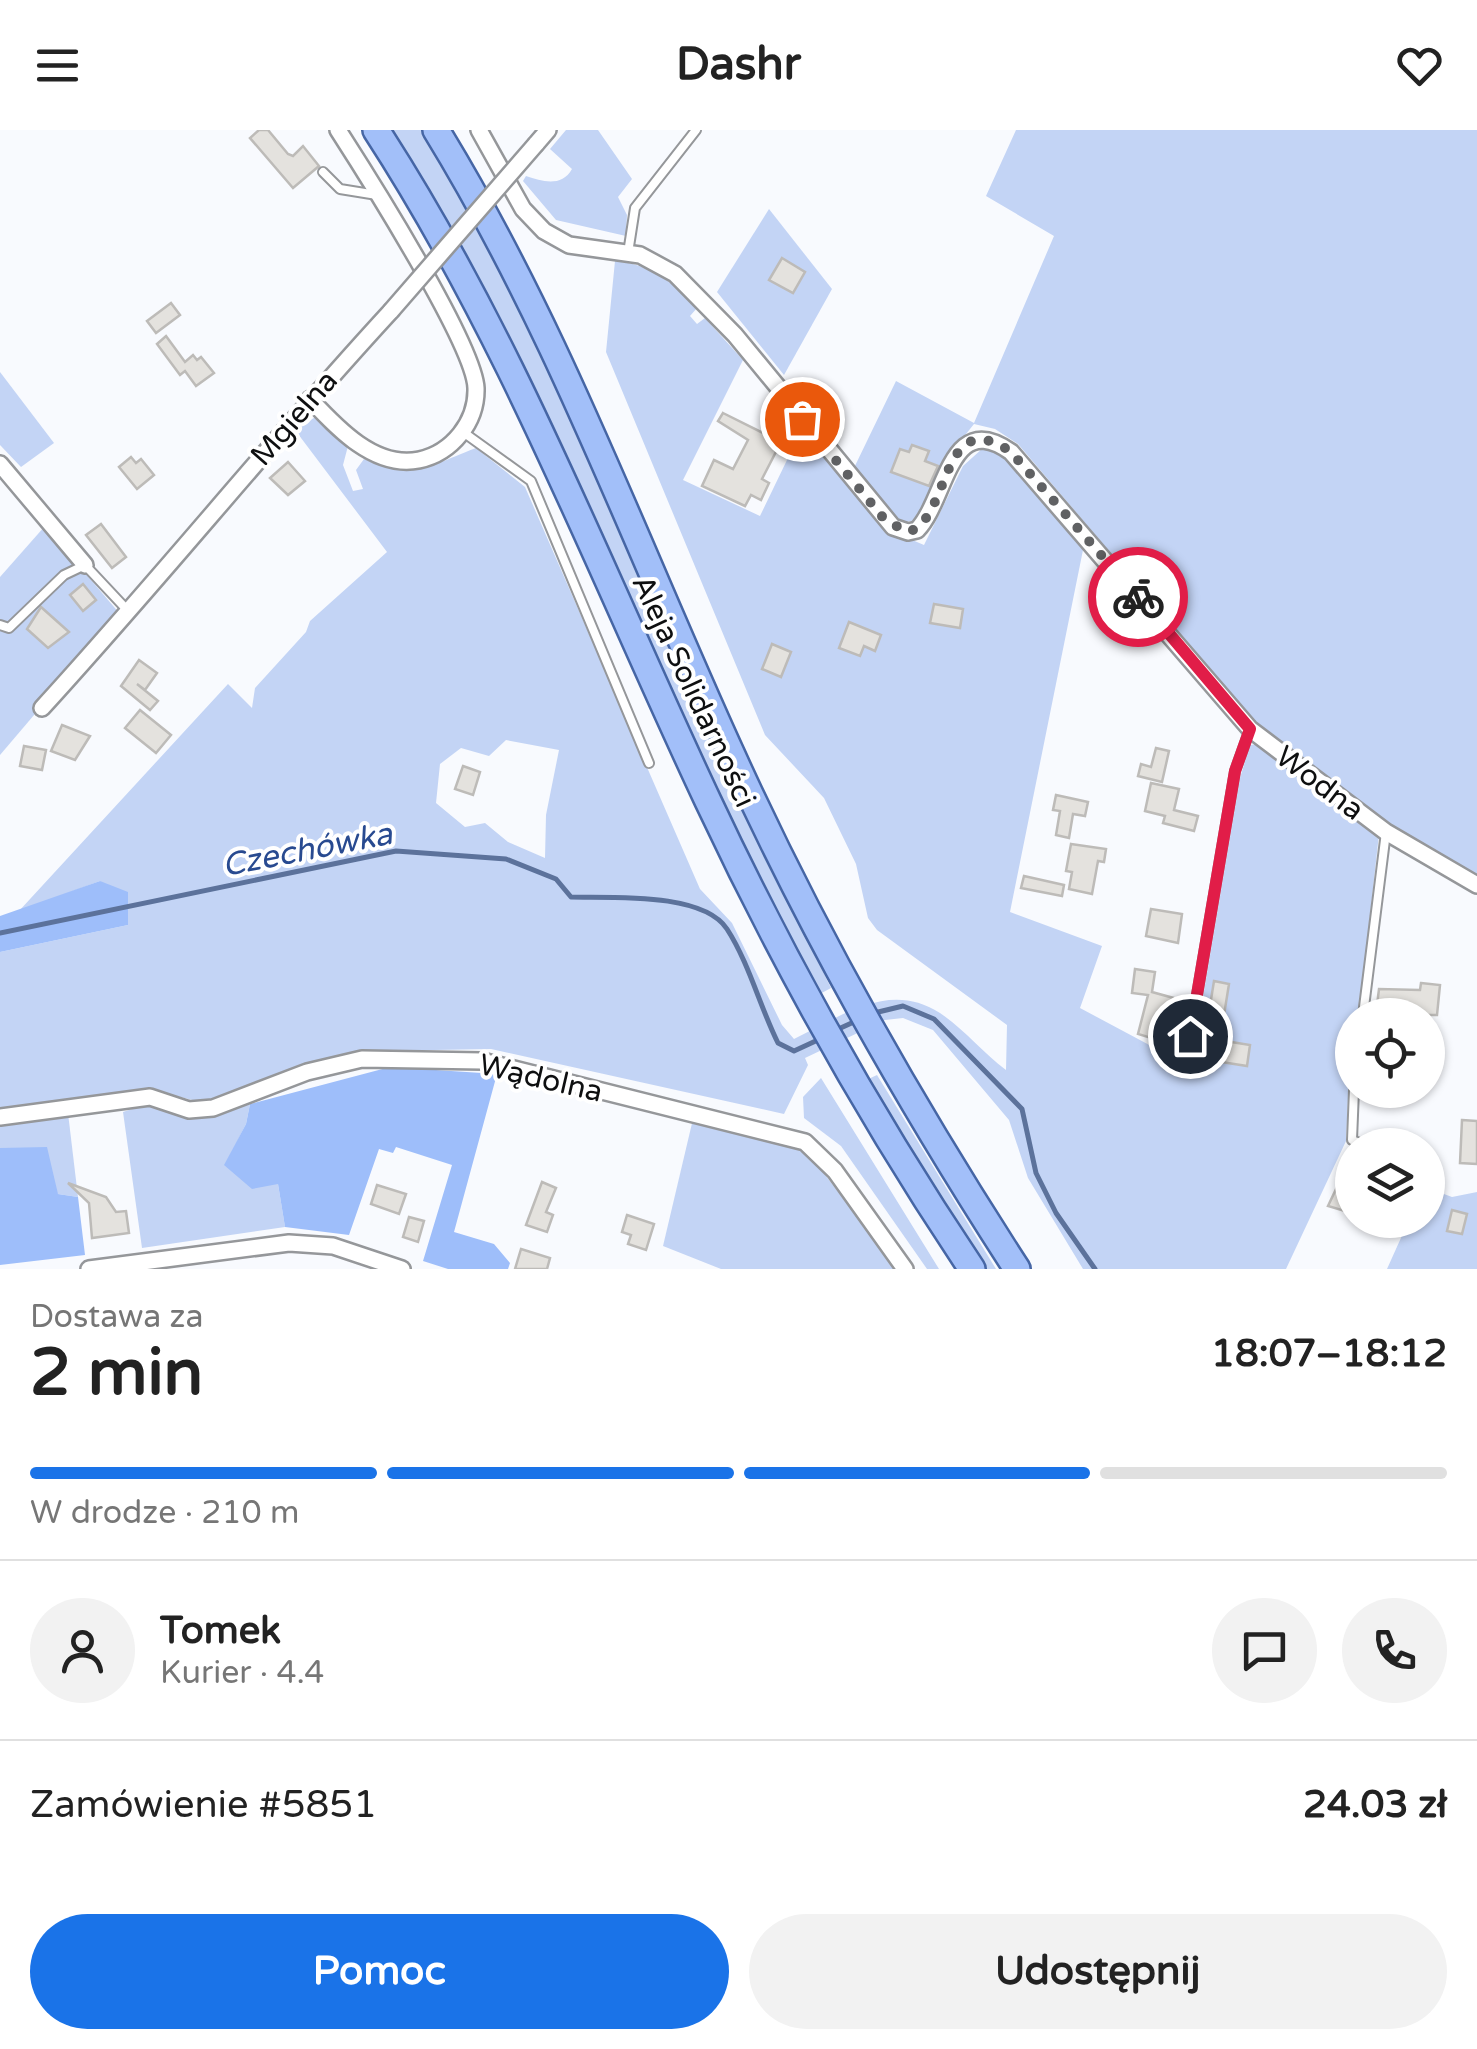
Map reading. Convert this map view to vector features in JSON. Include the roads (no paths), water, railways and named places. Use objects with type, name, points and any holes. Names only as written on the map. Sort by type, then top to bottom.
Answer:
[{"type":"main road","name":"Aleja Solidarności","points":[[376,130],[486,323],[706,798],[797,979],[868,1104],[972,1269]]},
{"type":"main road","name":"Aleja Solidarności","points":[[436,130],[561,360],[732,756],[837,966],[901,1083],[1017,1269]]},
{"type":"street","points":[[310,398],[364,449],[397,461],[439,453],[463,432],[475,403],[474,374],[338,130]]},
{"type":"street","points":[[478,130],[523,208],[544,231],[569,245],[628,253]]},
{"type":"street","name":"Mgielna","points":[[42,708],[130,613],[310,398],[548,130]]},
{"type":"street","name":"Wodna","points":[[628,253],[653,259],[675,274],[712,316],[735,335],[893,526],[908,532],[923,524],[956,453],[966,444],[995,441],[1011,452],[1250,729],[1386,832],[1477,884]]},
{"type":"street","points":[[0,464],[85,566]]},
{"type":"street","name":"Wądolna","points":[[0,1117],[150,1096],[189,1110],[213,1108],[306,1072],[362,1059],[482,1061],[772,1130],[805,1142],[834,1170],[905,1269]]},
{"type":"street","points":[[90,1269],[202,1262],[312,1244],[352,1251],[402,1269]]},
{"type":"lane","points":[[628,253],[634,208],[696,130]]},
{"type":"lane","points":[[323,172],[340,189],[377,195]]},
{"type":"lane","points":[[463,432],[531,480],[650,763]]},
{"type":"lane","points":[[0,625],[8,628],[64,575],[85,566],[130,613]]},
{"type":"lane","points":[[1190,1036],[1235,771],[1250,729]]},
{"type":"lane","points":[[1365,998],[1386,832]]},
{"type":"waterway","name":"Czechówka","points":[[0,933],[396,851],[506,859],[556,879],[571,897],[678,903],[715,917],[735,942],[778,1043],[794,1051],[820,1039]]},
{"type":"waterway","name":"Czechówka","points":[[870,1014],[903,1006],[934,1019],[1022,1109],[1036,1173],[1056,1213],[1095,1269]]},
{"type":"waterway","name":"Czechówka","points":[[834,1031],[856,1021]]}]
